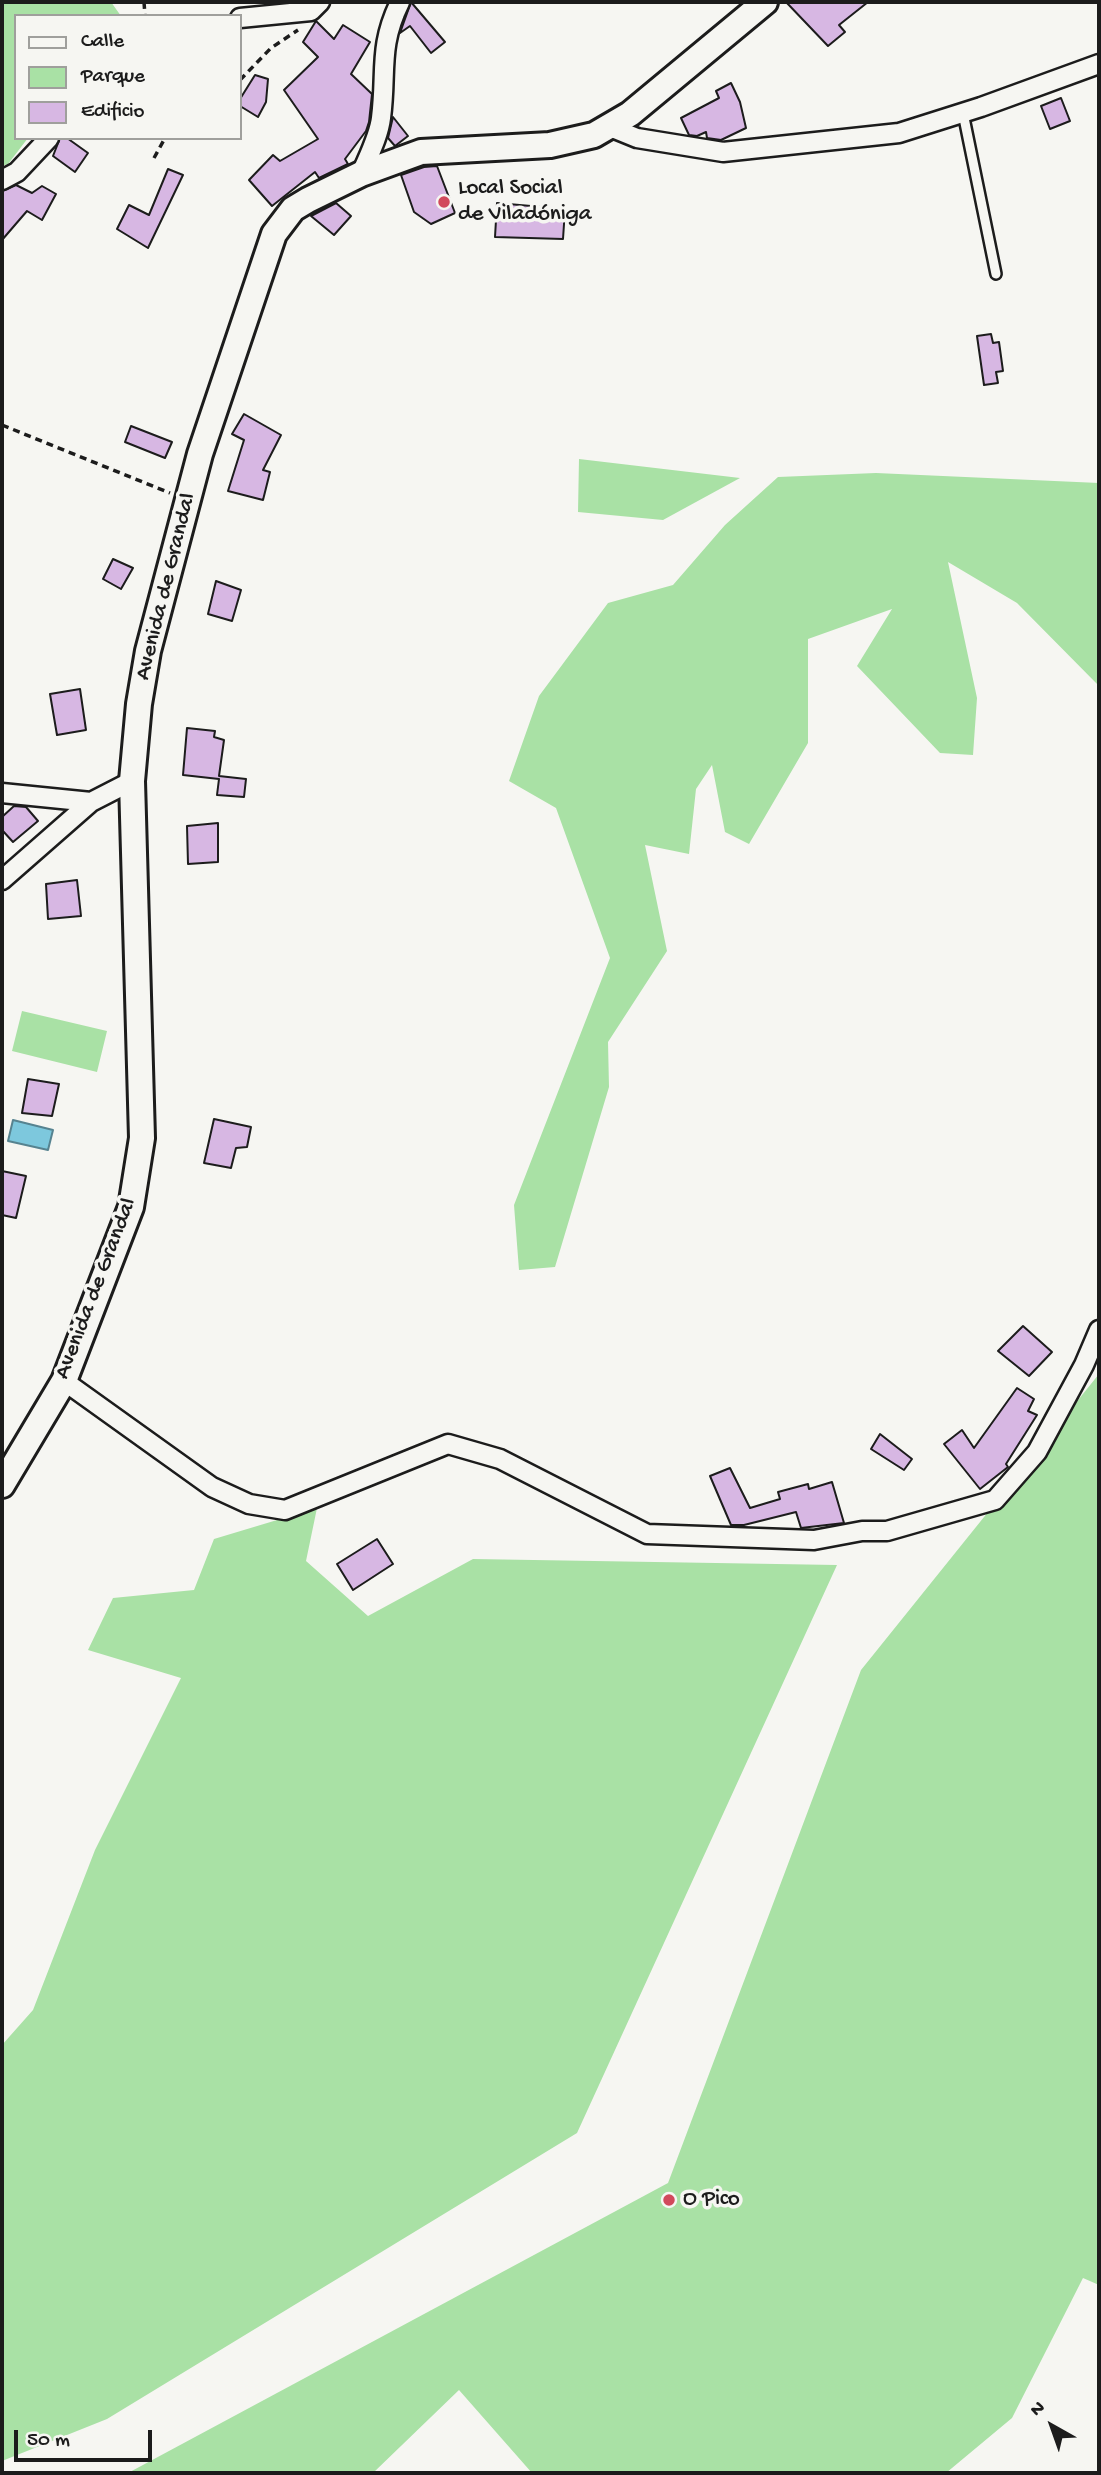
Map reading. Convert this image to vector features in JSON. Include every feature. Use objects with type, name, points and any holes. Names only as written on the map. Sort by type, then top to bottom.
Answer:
[{"type":"street","points":[[361,174],[381,120],[382,65],[387,29],[400,2]]},
{"type":"street","points":[[242,18],[315,6]]},
{"type":"street","name":"Avenida de Grandal","points":[[2,1485],[64,1381],[131,1207],[142,1126],[132,781],[148,651],[200,454],[274,234],[293,209],[361,174],[421,152],[550,145],[578,140],[610,127],[752,6]]},
{"type":"street","points":[[610,127],[637,138],[723,152],[899,133],[1099,64]]},
{"type":"street","points":[[2,180],[17,172],[47,140]]},
{"type":"street","points":[[2,880],[91,802],[132,781]]},
{"type":"street","points":[[2,793],[91,802]]},
{"type":"street","points":[[64,1381],[212,1487],[249,1504],[285,1510],[448,1444],[499,1459],[647,1534],[814,1540],[862,1531],[887,1531],[995,1500],[1037,1452],[1084,1365],[1099,1330]]},
{"type":"lane","points":[[963,113],[996,274]]},
{"type":"path","points":[[242,78],[271,48],[299,30],[315,6]]},
{"type":"path","points":[[154,158],[164,140]]},
{"type":"path","points":[[2,425],[188,501]]},
{"type":"green space","points":[[2,2],[111,2],[120,14],[14,14],[14,140],[26,140],[8,164],[2,166]]},
{"type":"green space","points":[[579,459],[740,478],[663,520],[578,512]]},
{"type":"green space","points":[[876,473],[1099,483],[1099,686],[1017,603],[948,562],[977,698],[973,755],[940,753],[857,666],[892,609],[808,639],[808,743],[749,844],[725,832],[712,765],[696,789],[689,854],[645,845],[667,951],[608,1042],[609,1087],[555,1267],[519,1270],[514,1205],[610,958],[556,808],[509,781],[539,696],[608,603],[673,585],[725,525],[778,477]]},
{"type":"green space","points":[[22,1011],[107,1031],[97,1072],[12,1051]]},
{"type":"green space","points":[[1099,1374],[1099,2285],[1083,2278],[1012,2418],[946,2473],[532,2473],[459,2390],[373,2473],[128,2473],[668,2183],[861,1670]]},
{"type":"green space","points":[[317,1508],[306,1561],[368,1616],[473,1559],[837,1565],[577,2133],[107,2419],[2,2461],[2,2045],[33,2010],[95,1850],[181,1678],[88,1650],[113,1598],[194,1590],[214,1539]]},
{"type":"water","points":[[13,1120],[53,1130],[48,1150],[8,1141]]},
{"type":"building","points":[[411,2],[445,42],[431,53],[410,26],[400,33]]},
{"type":"building","points":[[786,2],[868,2],[839,25],[845,32],[828,46]]},
{"type":"building","points":[[316,21],[334,39],[343,25],[370,42],[351,74],[372,94],[369,122],[366,131],[345,159],[348,164],[319,178],[315,172],[272,206],[249,180],[273,155],[280,161],[318,139],[284,90],[318,57],[303,42]]},
{"type":"building","points":[[255,75],[268,79],[266,102],[258,117],[242,107],[242,96]]},
{"type":"building","points":[[731,83],[740,102],[746,128],[721,140],[707,138],[706,132],[697,136],[689,135],[681,118],[719,98],[716,91]]},
{"type":"building","points":[[1061,98],[1070,121],[1050,129],[1041,106]]},
{"type":"building","points":[[393,117],[408,136],[395,146],[388,138]]},
{"type":"building","points":[[59,140],[70,140],[88,153],[75,172],[53,156]]},
{"type":"building","points":[[437,166],[455,213],[431,224],[414,212],[401,175],[424,167]]},
{"type":"building","points":[[168,169],[183,175],[148,248],[117,229],[129,205],[149,215]]},
{"type":"building","points":[[16,185],[32,193],[42,186],[56,194],[42,220],[27,211],[2,240],[2,191]]},
{"type":"building","points":[[336,203],[351,216],[334,235],[311,216]]},
{"type":"building","points":[[497,203],[565,209],[563,239],[495,237]]},
{"type":"building","points":[[991,334],[993,343],[999,342],[1003,371],[996,372],[998,383],[984,385],[977,336]]},
{"type":"building","points":[[244,414],[281,435],[263,470],[270,472],[263,500],[228,491],[244,440],[232,434]]},
{"type":"building","points":[[131,426],[172,442],[165,458],[125,442]]},
{"type":"building","points":[[113,559],[133,568],[121,589],[103,579]]},
{"type":"building","points":[[216,581],[241,590],[232,621],[208,614]]},
{"type":"building","points":[[80,689],[86,730],[57,735],[50,694]]},
{"type":"building","points":[[187,728],[215,731],[214,737],[224,740],[219,776],[246,779],[244,797],[217,795],[219,779],[183,775]]},
{"type":"building","points":[[14,806],[26,807],[38,821],[13,842],[2,830],[2,817]]},
{"type":"building","points":[[218,823],[218,862],[188,864],[187,826]]},
{"type":"building","points":[[77,880],[81,916],[48,919],[46,884]]},
{"type":"building","points":[[28,1079],[59,1084],[52,1116],[22,1113]]},
{"type":"building","points":[[214,1119],[251,1127],[247,1147],[236,1148],[231,1168],[204,1163]]},
{"type":"building","points":[[2,1171],[26,1176],[16,1218],[2,1215]]},
{"type":"building","points":[[1023,1326],[1052,1352],[1029,1376],[998,1351]]},
{"type":"building","points":[[1017,1388],[1034,1399],[1028,1411],[1037,1415],[1006,1464],[1008,1467],[980,1489],[944,1444],[962,1430],[974,1448]]},
{"type":"building","points":[[880,1434],[912,1459],[904,1470],[871,1449]]},
{"type":"building","points":[[730,1468],[750,1508],[780,1499],[778,1492],[808,1484],[809,1489],[832,1482],[844,1523],[801,1528],[796,1512],[744,1525],[731,1525],[710,1476]]},
{"type":"building","points":[[377,1539],[393,1564],[353,1590],[337,1564]]},
{"type":"place","name":"Local Social de Viladóniga","points":[[444,202]]},
{"type":"place","name":"O Pico","points":[[669,2200]]}]
